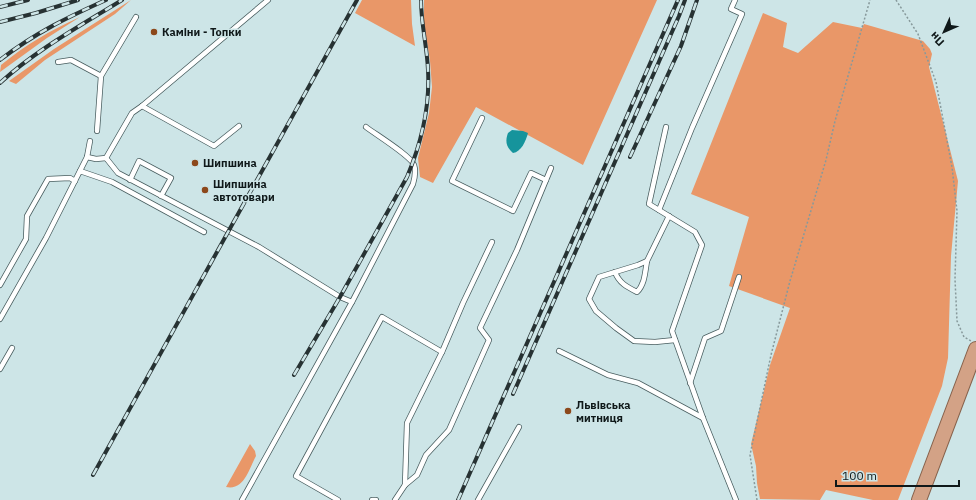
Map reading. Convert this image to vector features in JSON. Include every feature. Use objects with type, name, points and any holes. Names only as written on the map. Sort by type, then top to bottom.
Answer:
[{"type":"highway","points":[[919,500],[976,349]]},
{"type":"lane","points":[[106,158],[132,113],[268,0]]},
{"type":"lane","points":[[659,210],[692,128],[742,14],[731,9],[735,0]]},
{"type":"lane","points":[[96,131],[101,76],[136,17]]},
{"type":"lane","points":[[58,62],[71,60],[101,76]]},
{"type":"lane","points":[[142,106],[214,146],[239,126]]},
{"type":"lane","points":[[482,118],[452,181],[513,211],[531,173],[546,180]]},
{"type":"lane","points":[[242,500],[352,302],[413,184],[415,174],[413,162],[366,127]]},
{"type":"lane","points":[[666,127],[649,204],[695,232],[702,245],[672,331],[703,418],[736,500]]},
{"type":"lane","points":[[0,319],[46,238],[75,181],[87,157],[90,141]]},
{"type":"lane","points":[[87,157],[96,159],[106,158]]},
{"type":"lane","points":[[106,158],[118,173],[258,247],[340,297],[352,302]]},
{"type":"lane","points":[[130,180],[139,161],[171,178],[161,196]]},
{"type":"lane","points":[[395,500],[405,485],[417,475],[426,455],[449,430],[489,340],[480,328],[517,250],[551,168]]},
{"type":"lane","points":[[80,171],[112,182],[204,232]]},
{"type":"lane","points":[[0,285],[26,239],[27,216],[48,178],[70,178],[75,181]]},
{"type":"lane","points":[[615,272],[617,278],[625,286],[637,292],[641,288],[647,261],[669,216]]},
{"type":"lane","points":[[405,485],[406,423],[442,352],[492,242]]},
{"type":"lane","points":[[647,261],[599,277],[589,299],[596,310],[616,328],[634,341],[655,342],[675,340]]},
{"type":"lane","points":[[690,383],[706,338],[720,331],[739,276]]},
{"type":"lane","points":[[338,500],[296,476],[382,317],[442,352]]},
{"type":"lane","points":[[0,369],[12,348]]},
{"type":"lane","points":[[559,351],[608,375],[638,383],[703,418]]},
{"type":"lane","points":[[478,500],[519,427]]},
{"type":"path","points":[[757,500],[750,455],[771,355],[790,281],[826,160],[835,121],[870,0]]},
{"type":"path","points":[[896,0],[918,34],[936,82],[952,167],[957,211],[955,280],[957,321],[964,338],[976,343]]},
{"type":"shaded area","points":[[131,0],[115,14],[45,60],[16,84],[9,81],[54,49]]},
{"type":"shaded area","points":[[362,0],[411,0],[415,46],[355,13]]},
{"type":"shaded area","points":[[424,0],[657,0],[583,165],[476,107],[433,183],[420,177],[418,158],[429,113],[432,87],[430,61],[424,23]]},
{"type":"shaded area","points":[[763,13],[787,23],[783,47],[798,53],[833,22],[862,28],[864,24],[923,41],[930,49],[932,54],[929,67],[958,181],[951,256],[948,358],[942,386],[898,500],[873,500],[826,490],[820,500],[760,499],[756,466],[751,444],[770,365],[790,308],[729,286],[749,217],[691,194]]},
{"type":"shaded area","points":[[80,17],[47,38],[0,72],[1,65],[29,44],[58,27]]},
{"type":"shaded area","points":[[250,444],[255,451],[256,456],[248,473],[242,482],[237,486],[226,487]]},
{"type":"water","points":[[512,130],[528,133],[521,148],[513,153],[506,141],[508,133]]},
{"type":"railway","points":[[0,7],[28,0]]},
{"type":"railway","points":[[0,22],[78,0]]},
{"type":"railway","points":[[0,60],[13,50],[51,27],[106,0]]},
{"type":"railway","points":[[0,83],[43,49],[122,0]]},
{"type":"railway","points":[[93,475],[357,0]]},
{"type":"railway","points":[[294,375],[340,297],[407,177],[412,164],[424,125],[428,97],[427,61],[421,0]]},
{"type":"railway","points":[[458,500],[678,0]]},
{"type":"railway","points":[[513,394],[685,0]]},
{"type":"railway","points":[[630,157],[681,46],[697,0]]},
{"type":"place","name":"Каміни - Топки","points":[[154,32]]},
{"type":"place","name":"Шипшина","points":[[195,163]]},
{"type":"place","name":"Шипшина автотовари","points":[[205,190]]},
{"type":"place","name":"Львівська митниця","points":[[568,411]]}]
